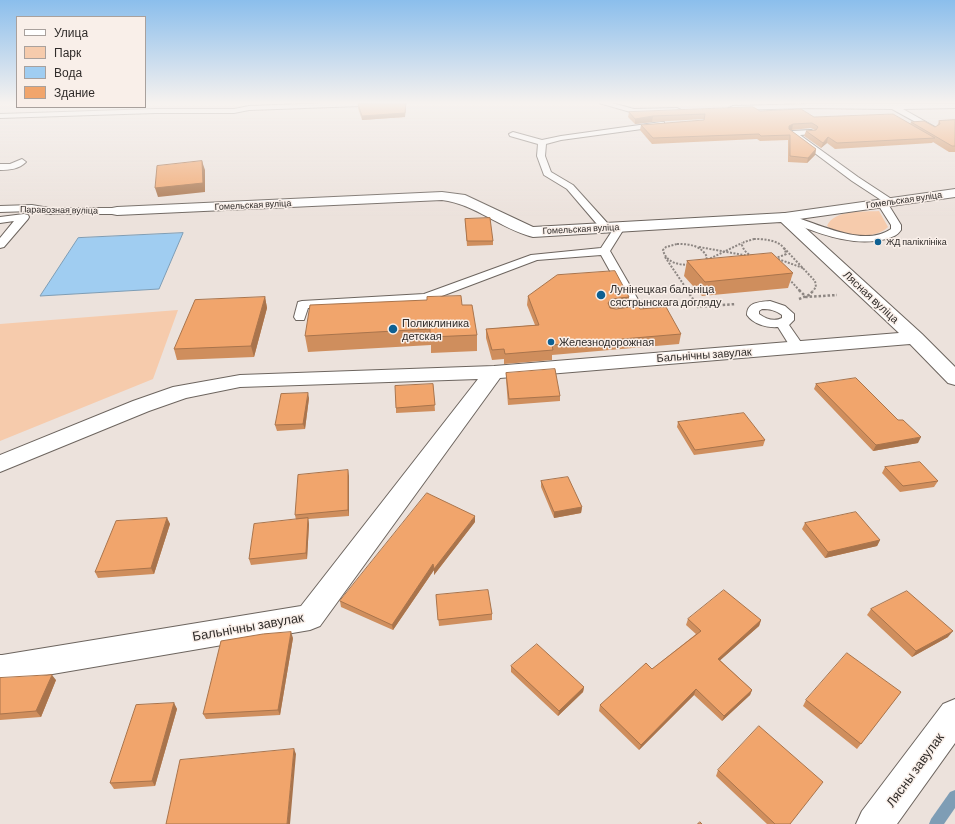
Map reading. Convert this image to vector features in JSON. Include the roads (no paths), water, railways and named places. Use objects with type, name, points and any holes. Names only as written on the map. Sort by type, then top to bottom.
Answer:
[{"type":"street","name":"Гомельская вуліца","points":[[118,211],[450,196],[460,198],[522,229],[533,232],[785,217],[955,193]]},
{"type":"street","name":"Лясная вуліца","points":[[785,217],[915,338],[955,379]]},
{"type":"street","name":"Бальнічны завулак","points":[[0,464],[141,406],[181,392],[240,381],[494,372],[915,338]]},
{"type":"street","name":"Бальнічны завулак","points":[[2,670],[310,617],[494,372]]},
{"type":"street","name":"Лясны завулак","points":[[875,824],[955,715]]},
{"type":"lane","points":[[537,141],[542,143],[548,141]]},
{"type":"lane","points":[[785,217],[836,235],[853,239],[868,239],[892,234],[896,230],[896,225],[886,202],[804,141]]},
{"type":"lane","points":[[542,143],[541,156],[547,173],[570,187],[612,227],[605,251],[638,310],[614,313]]},
{"type":"lane","points":[[0,167],[12,167],[22,162]]},
{"type":"lane","name":"Паравозная вуліца","points":[[0,209],[32,208],[49,211],[118,211]]},
{"type":"lane","points":[[0,220],[23,217],[49,211]]},
{"type":"lane","points":[[0,246],[23,217]]},
{"type":"lane","points":[[300,318],[302,305],[426,298],[535,257],[605,251]]},
{"type":"lane","points":[[782,324],[798,348]]},
{"type":"water","points":[[183,233],[159,289],[40,296],[78,238]]},
{"type":"waterway","points":[[936,824],[955,797]]},
{"type":"place","name":"ЖД паліклініка","points":[[878,242]]},
{"type":"place","name":"Лунінецкая бальніца сястрынскага догляду","points":[[601,295]]},
{"type":"place","name":"Поликлиника детская","points":[[393,329]]},
{"type":"place","name":"Железнодорожная","points":[[551,342]]}]
